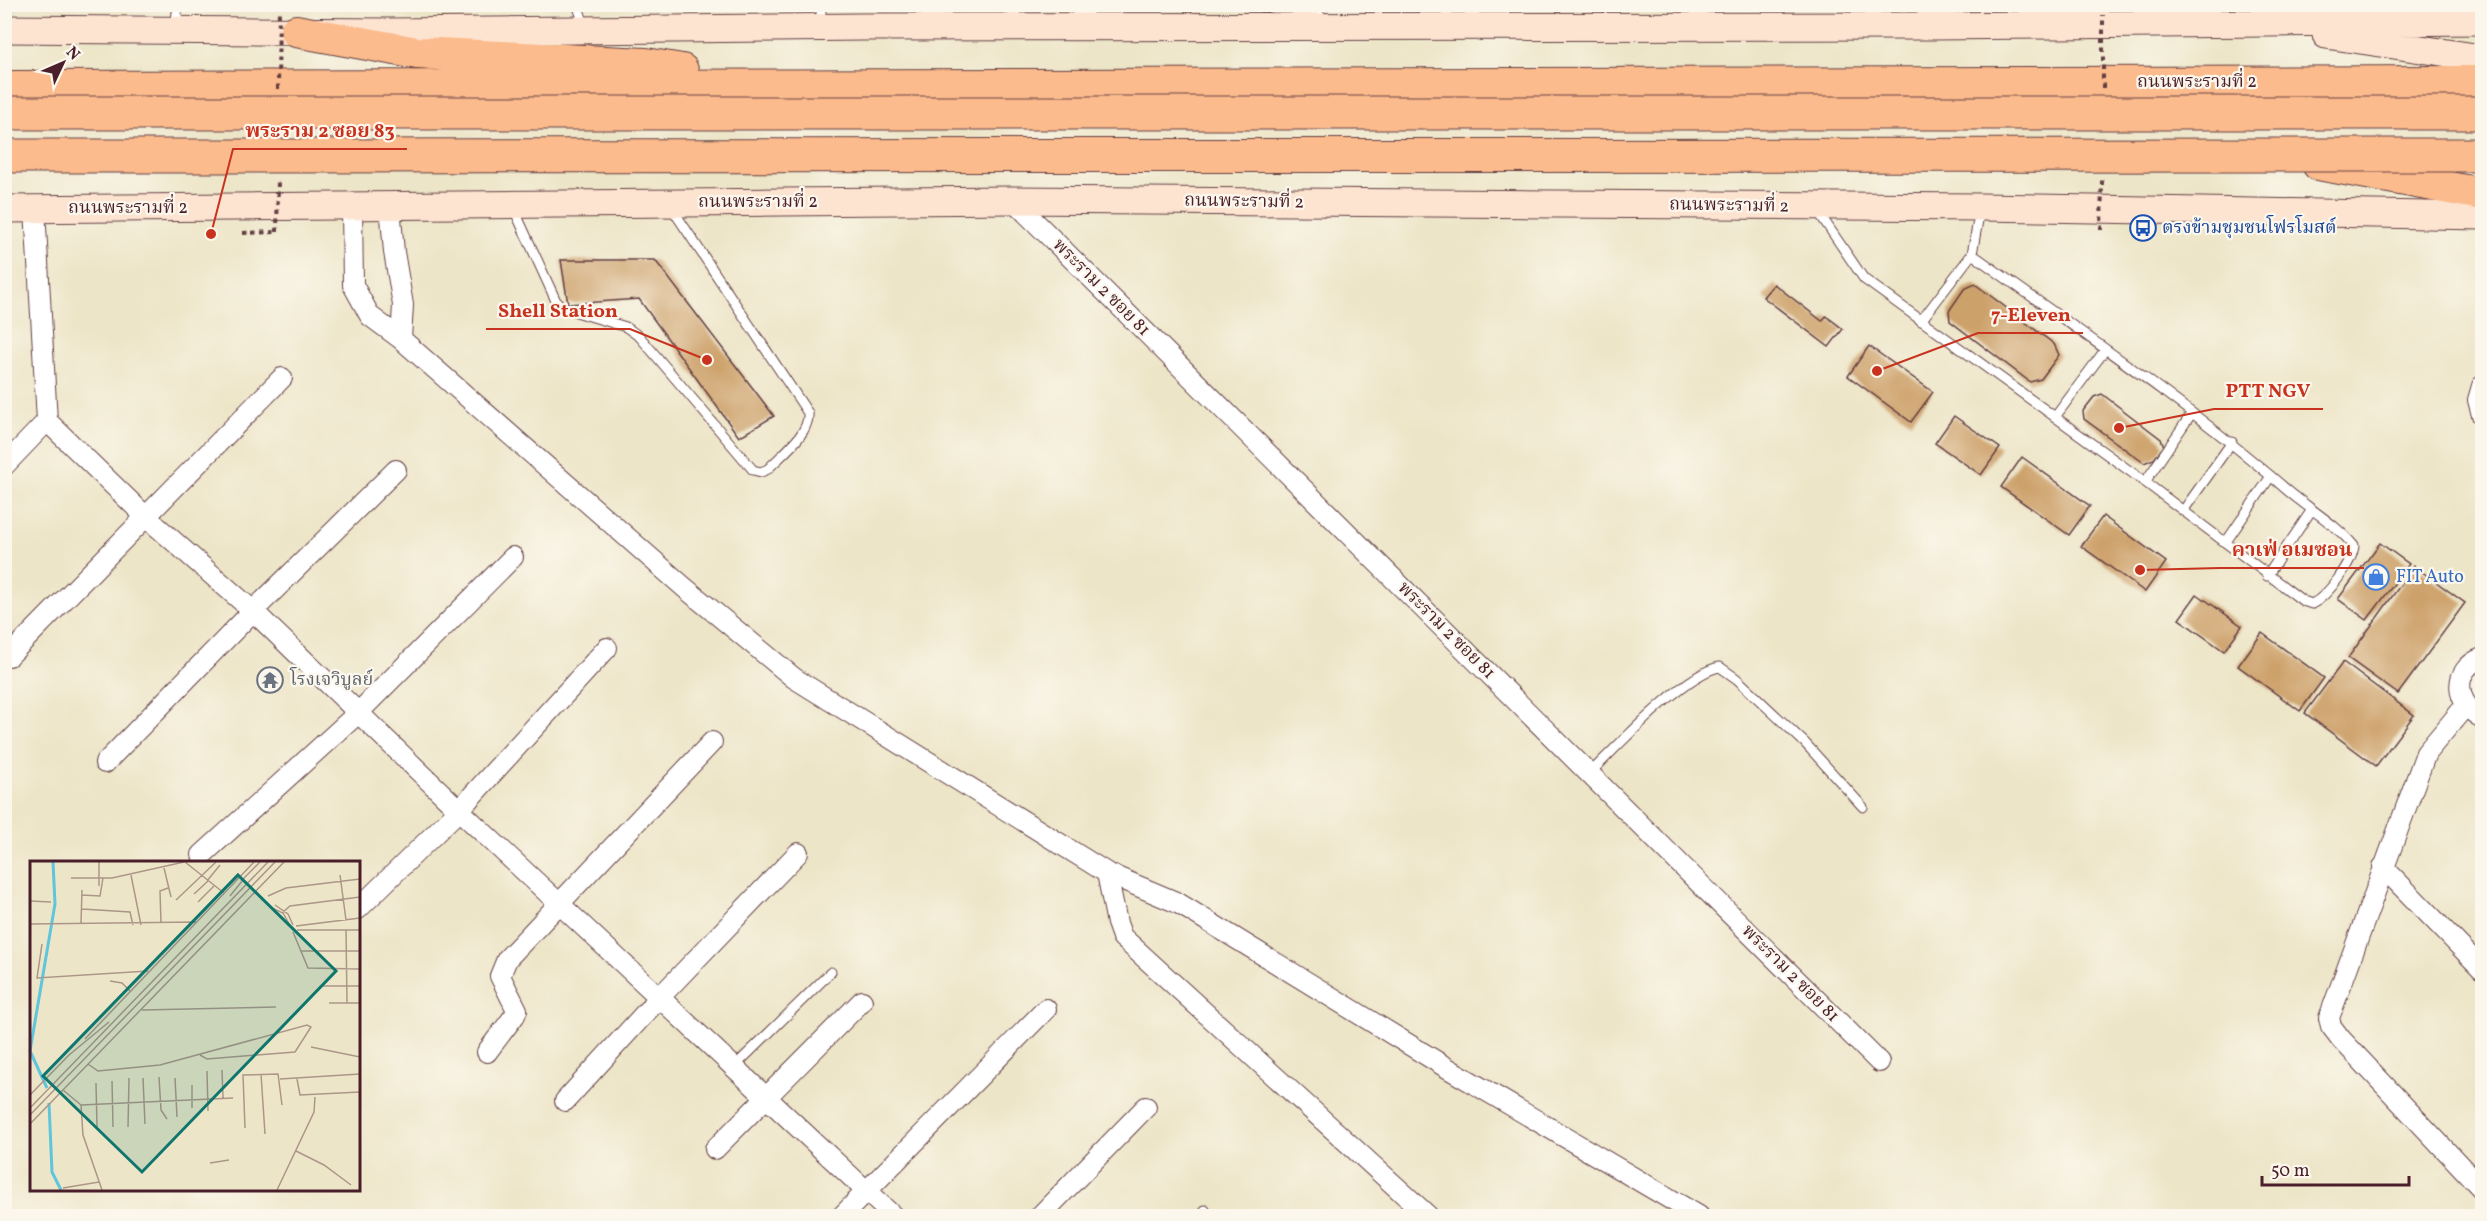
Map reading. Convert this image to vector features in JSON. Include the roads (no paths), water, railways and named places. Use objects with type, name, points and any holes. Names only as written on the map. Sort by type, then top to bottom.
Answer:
[{"type":"highway","points":[[296,31],[417,53],[646,64],[772,85]]},
{"type":"highway","points":[[2261,82],[2482,59]]},
{"type":"highway","name":"ถนนพระรามที่ 2","points":[[4,87],[2482,81]]},
{"type":"highway","points":[[4,113],[2482,113]]},
{"type":"highway","points":[[4,155],[2482,156]]},
{"type":"highway","points":[[4,155],[2482,156]]},
{"type":"highway","points":[[2265,155],[2482,194]]},
{"type":"main road","points":[[2248,23],[2283,13],[2482,21]]},
{"type":"main road","points":[[16,29],[177,17],[296,31],[586,30],[821,16],[1082,16],[1323,26],[2029,15],[2248,23],[2482,59]]},
{"type":"main road","points":[[2261,212],[2482,194]]},
{"type":"main road","name":"ถนนพระรามที่ 2","points":[[4,209],[1013,200],[1980,207],[2482,216]]},
{"type":"street","points":[[1300,4],[1323,26]]},
{"type":"street","name":"พระราม 2 ซอย 81","points":[[1013,200],[1879,1062]]},
{"type":"street","points":[[390,206],[394,252],[403,305],[401,339]]},
{"type":"street","points":[[352,207],[353,285],[370,316],[401,339],[685,588],[794,678],[1107,873],[1178,903],[1444,1066],[1699,1216]]},
{"type":"street","points":[[35,209],[47,421],[145,516],[253,611],[357,714],[559,902],[658,999],[892,1216]]},
{"type":"street","points":[[9,656],[282,378]]},
{"type":"street","points":[[2482,386],[2478,400],[2482,415]]},
{"type":"street","points":[[4,466],[47,421]]},
{"type":"street","points":[[105,763],[253,611],[396,470]]},
{"type":"street","points":[[202,855],[357,714],[513,557]]},
{"type":"street","points":[[360,907],[459,810],[607,648]]},
{"type":"street","points":[[2482,658],[2468,668],[2462,676],[2461,696],[2473,713],[2482,718]]},
{"type":"street","points":[[2466,705],[2426,753],[2329,1018],[2331,1026],[2482,1189]]},
{"type":"street","points":[[487,1052],[517,1010],[501,980],[502,966],[559,902],[712,742]]},
{"type":"street","points":[[565,1101],[658,999],[798,853]]},
{"type":"street","points":[[2383,867],[2482,969]]},
{"type":"street","points":[[1107,873],[1122,937],[1428,1216]]},
{"type":"street","points":[[715,1149],[862,1001]]},
{"type":"street","points":[[842,1216],[1046,1009]]},
{"type":"street","points":[[1040,1216],[1146,1107]]},
{"type":"lane","points":[[577,4],[586,30]]},
{"type":"lane","points":[[512,204],[556,301],[563,308],[626,327],[640,337],[753,470],[761,472],[768,469],[803,432],[809,421],[808,413],[668,203]]},
{"type":"lane","points":[[1814,207],[1864,279],[2183,510],[2267,576],[2303,601],[2312,604],[2320,600],[2352,558],[2354,546],[2346,536],[2312,511],[2232,442],[1972,254]]},
{"type":"lane","points":[[1921,321],[1972,254],[1980,207]]},
{"type":"lane","points":[[2055,417],[2105,350]]},
{"type":"lane","points":[[2145,482],[2193,413]]},
{"type":"lane","points":[[2183,510],[2232,442]]},
{"type":"lane","points":[[2226,542],[2271,476]]},
{"type":"lane","points":[[2267,576],[2312,511]]},
{"type":"lane","points":[[1589,774],[1662,705],[1696,677],[1707,670],[1720,667],[1737,679],[1805,743],[1863,807]]},
{"type":"lane","points":[[733,1068],[831,972]]},
{"type":"waterway","points":[[4,8],[7,4]]},
{"type":"place","name":"ตรงข้ามชุมชนโฟรโมสต์","points":[[2143,228]]},
{"type":"place","name":"พระราม 2 ซอย 83","points":[[211,234]]},
{"type":"place","name":"Shell Station","points":[[707,360]]},
{"type":"place","name":"7-Eleven","points":[[1877,371]]},
{"type":"place","name":"PTT NGV","points":[[2119,428]]},
{"type":"place","name":"คาเฟ่ อเมซอน","points":[[2140,570]]},
{"type":"place","name":"FIT Auto","points":[[2376,577]]},
{"type":"place","name":"โรงเจวิบูลย์","points":[[270,680]]}]
